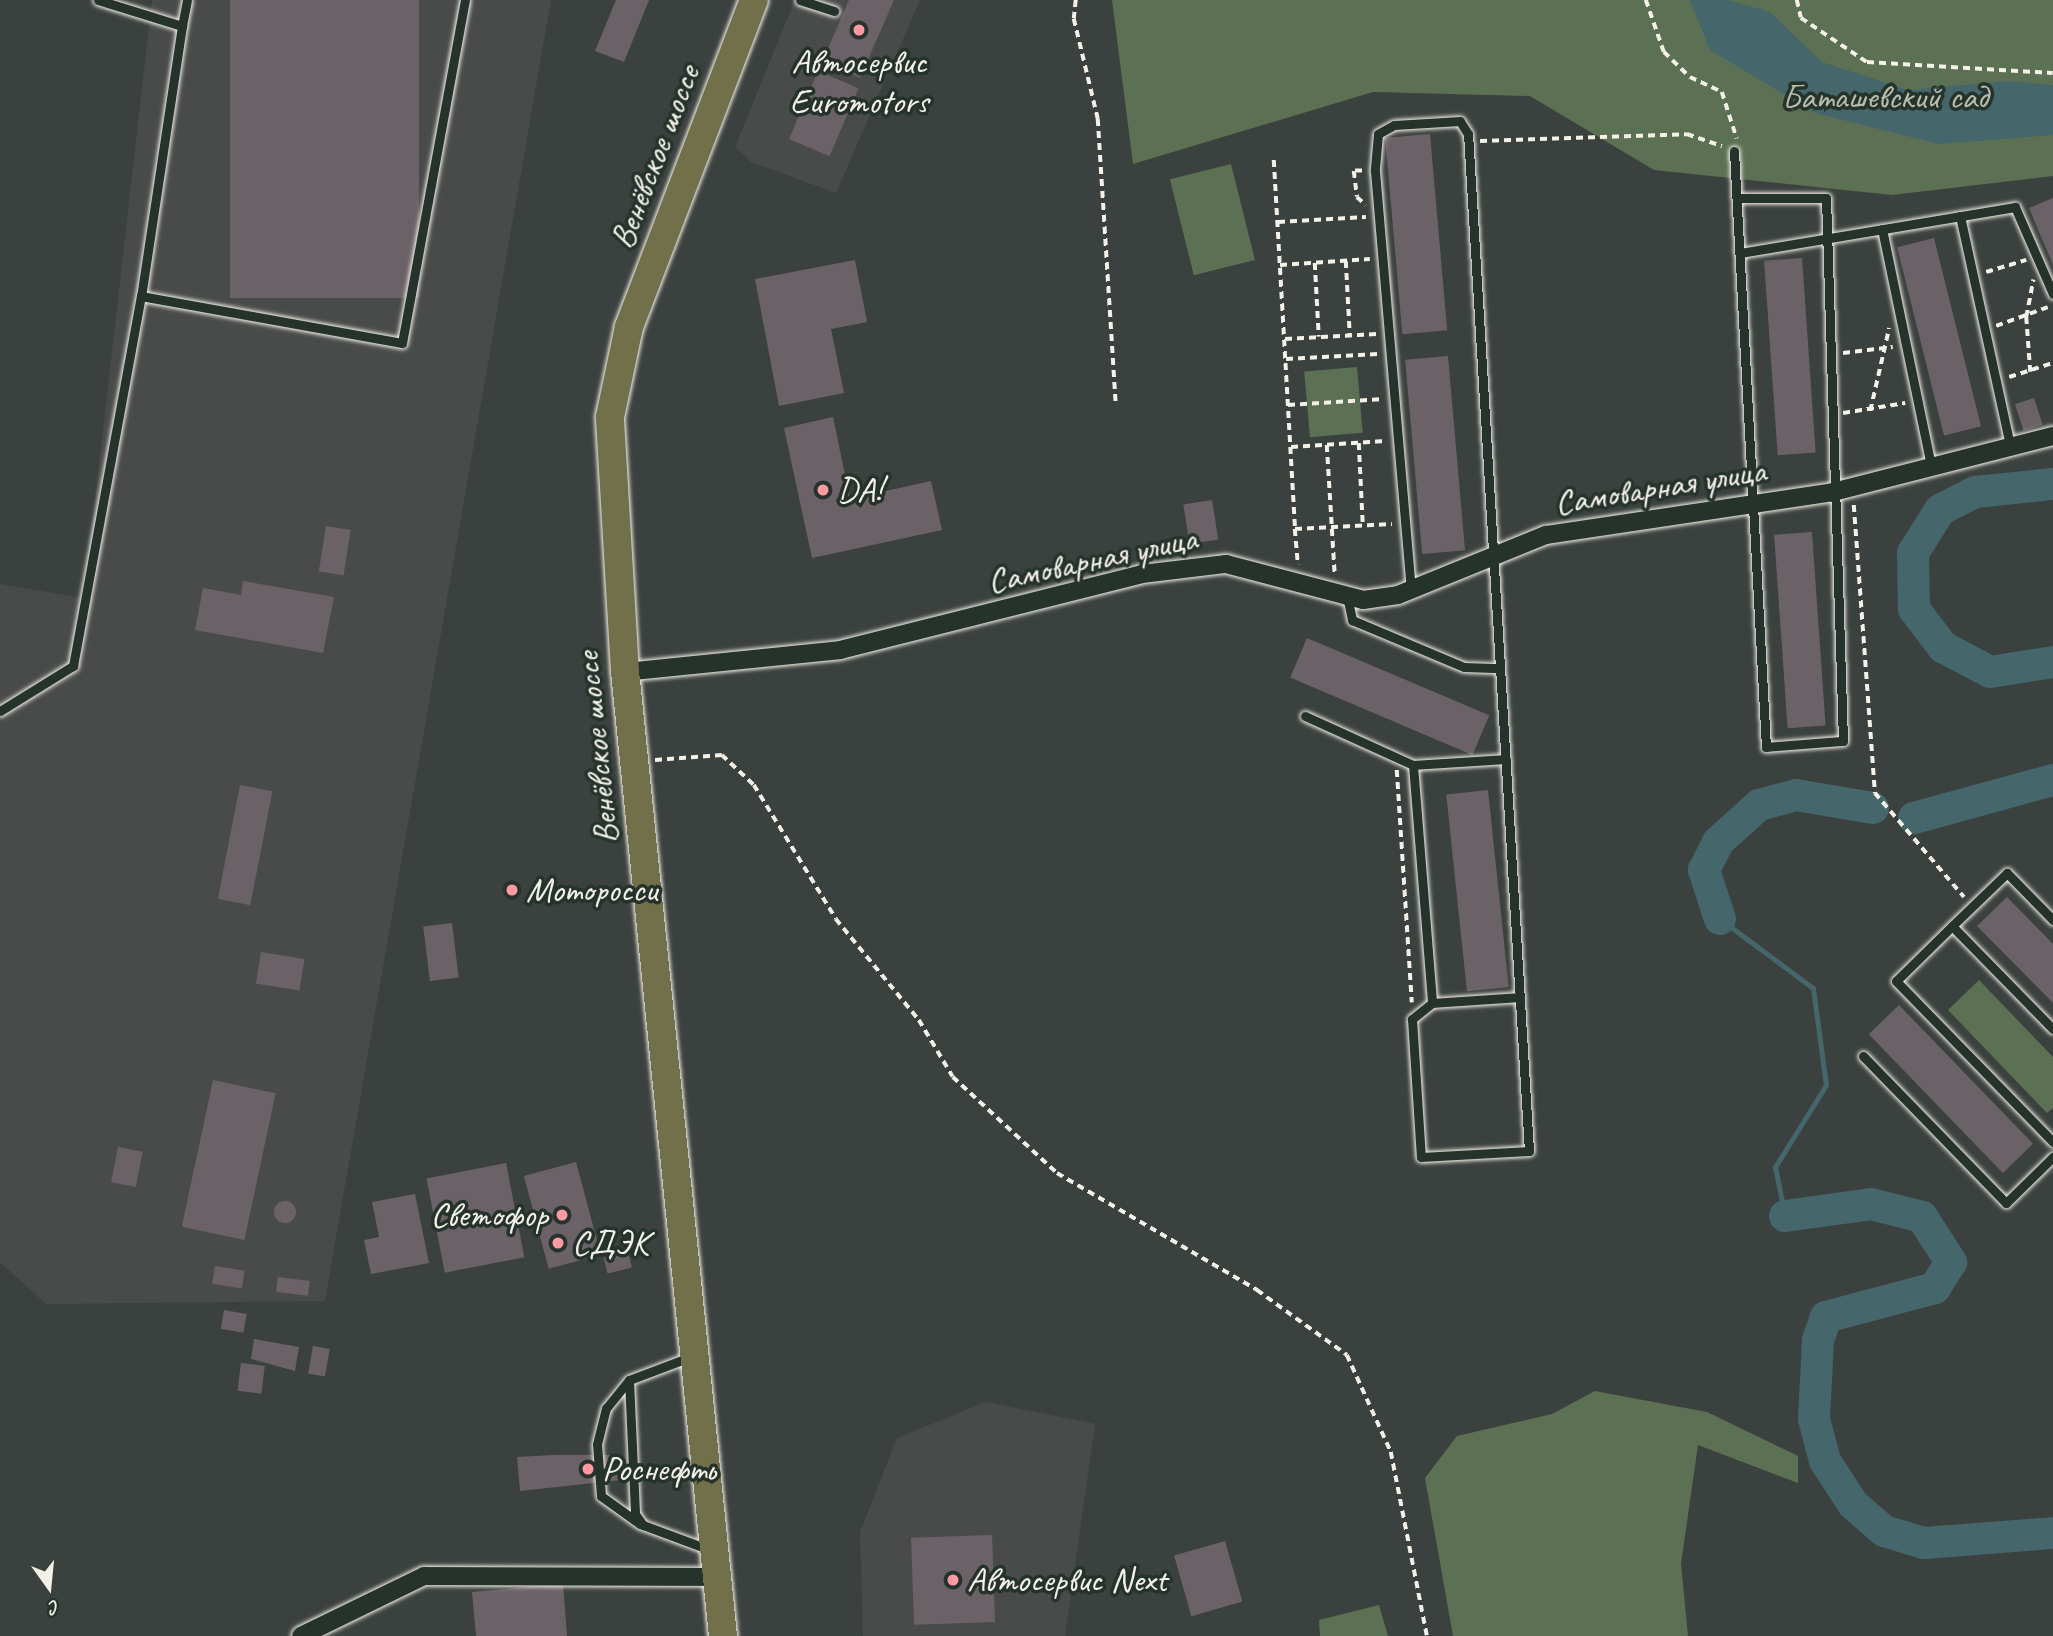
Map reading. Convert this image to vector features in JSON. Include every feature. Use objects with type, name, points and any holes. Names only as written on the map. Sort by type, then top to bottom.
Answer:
[{"type":"main road","name":"Венёвское шоссе","points":[[723,1636],[692,1357],[636,762],[625,672],[611,474],[618,367],[754,0]]},
{"type":"street","name":"Самоварная улица","points":[[625,672],[841,650],[1142,574],[1226,564],[1363,600],[1411,591],[1493,562],[1546,535],[1833,492],[2053,436]]},
{"type":"street","points":[[301,1636],[424,1576],[716,1564]]},
{"type":"lane","points":[[98,0],[181,26]]},
{"type":"lane","points":[[0,711],[73,666],[141,296],[187,0]]},
{"type":"lane","points":[[141,296],[402,343],[466,0]]},
{"type":"lane","points":[[800,0],[834,11]]},
{"type":"lane","points":[[1411,591],[1382,259],[1378,134],[1394,125],[1460,121],[1468,141],[1506,759],[1520,997],[1529,1151],[1421,1157],[1412,1019],[1432,1003],[1520,997]]},
{"type":"lane","points":[[1734,150],[1749,506],[1766,747],[1843,741],[1833,492],[1830,238],[1826,198],[1737,198]]},
{"type":"lane","points":[[1740,253],[2015,207],[2053,294]]},
{"type":"lane","points":[[1960,216],[2010,446]]},
{"type":"lane","points":[[1882,229],[1931,466]]},
{"type":"lane","points":[[1341,595],[1352,620],[1464,667],[1500,667]]},
{"type":"lane","points":[[1305,716],[1413,765],[1506,759]]},
{"type":"lane","points":[[1413,765],[1432,1003]]},
{"type":"lane","points":[[2053,920],[2007,873],[1896,981],[2053,1142]]},
{"type":"lane","points":[[1952,926],[2053,1029]]},
{"type":"lane","points":[[1863,1056],[2006,1203],[2053,1157]]},
{"type":"lane","points":[[692,1357],[667,1361],[629,1380],[606,1408],[597,1444],[601,1496],[643,1525],[716,1564]]},
{"type":"lane","points":[[629,1380],[635,1514],[643,1525]]},
{"type":"path","points":[[1076,0],[1074,19],[1098,119],[1116,405]]},
{"type":"path","points":[[1468,141],[1687,134],[1734,150],[1738,136],[1722,92],[1690,76],[1664,52],[1646,0]]},
{"type":"path","points":[[1797,0],[1801,18],[1867,62],[2053,73]]},
{"type":"path","points":[[1274,160],[1299,583]]},
{"type":"path","points":[[1278,222],[1379,216]]},
{"type":"path","points":[[1973,275],[2037,257],[2026,317],[2030,372]]},
{"type":"path","points":[[1280,265],[1382,259]]},
{"type":"path","points":[[1346,261],[1350,336]]},
{"type":"path","points":[[1315,262],[1319,337]]},
{"type":"path","points":[[1870,411],[1881,350],[1897,303]]},
{"type":"path","points":[[1984,329],[2026,317],[2053,305]]},
{"type":"path","points":[[1285,340],[1389,334]]},
{"type":"path","points":[[1832,353],[1881,350],[1905,343]]},
{"type":"path","points":[[1286,359],[1390,353]]},
{"type":"path","points":[[1996,381],[2053,363]]},
{"type":"path","points":[[1288,405],[1394,398]]},
{"type":"path","points":[[1832,414],[1870,411],[1917,400]]},
{"type":"path","points":[[1291,447],[1398,441]]},
{"type":"path","points":[[1359,443],[1363,525]]},
{"type":"path","points":[[1327,445],[1332,527],[1341,595]]},
{"type":"path","points":[[1853,488],[1875,793],[1972,907]]},
{"type":"path","points":[[1295,529],[1405,523]]},
{"type":"path","points":[[636,762],[722,755],[754,785],[836,919],[919,1020],[953,1077],[1057,1174],[1257,1290],[1348,1355],[1391,1452],[1427,1636]]},
{"type":"path","points":[[1396,757],[1412,1019]]},
{"type":"shaded area","points":[[152,0],[551,0],[325,1301],[46,1304],[0,1262],[0,584],[84,598]]},
{"type":"shaded area","points":[[795,0],[920,0],[836,193],[751,162],[735,147]]},
{"type":"shaded area","points":[[986,1402],[1095,1424],[1065,1636],[863,1636],[860,1532],[897,1438]]},
{"type":"green space","name":"Баташевский сад","points":[[1112,0],[2053,0],[2053,176],[1892,195],[1654,170],[1530,96],[1373,92],[1133,164]]},
{"type":"green space","points":[[1231,164],[1255,260],[1194,275],[1170,179]]},
{"type":"green space","points":[[1357,367],[1363,433],[1310,437],[1304,372]]},
{"type":"green space","points":[[1979,980],[2053,1057],[2053,1108],[2047,1113],[1948,1010]]},
{"type":"green space","points":[[1595,1391],[1707,1412],[1798,1456],[1798,1483],[1698,1445],[1681,1564],[1688,1636],[1453,1636],[1425,1478],[1457,1436],[1552,1414]]},
{"type":"green space","points":[[1379,1605],[1388,1636],[1320,1636],[1319,1620]]},
{"type":"water","points":[[1690,0],[1728,0],[1770,12],[1822,62],[1908,90],[2008,81],[2053,85],[2053,135],[1939,144],[1815,113],[1710,50]]},
{"type":"building","points":[[230,0],[419,0],[419,298],[230,298]]},
{"type":"building","points":[[616,0],[649,0],[624,62],[595,51]]},
{"type":"building","name":"Автосервис Euromotors","points":[[849,0],[894,0],[860,78],[823,60]]},
{"type":"building","points":[[818,71],[859,88],[830,156],[789,139]]},
{"type":"building","points":[[1430,134],[1447,330],[1402,334],[1385,138]]},
{"type":"building","points":[[2053,198],[2053,265],[2029,208]]},
{"type":"building","points":[[1934,238],[1981,426],[1944,435],[1897,247]]},
{"type":"building","points":[[1802,258],[1816,453],[1778,455],[1764,261]]},
{"type":"building","points":[[855,260],[867,322],[831,329],[844,393],[779,406],[755,279]]},
{"type":"building","points":[[1448,356],[1465,550],[1422,554],[1405,360]]},
{"type":"building","points":[[2034,398],[2043,425],[2024,431],[2015,404]]},
{"type":"building","name":"DA!","points":[[833,417],[850,499],[931,481],[942,530],[812,558],[784,428]]},
{"type":"building","points":[[1212,500],[1218,540],[1190,544],[1183,505]]},
{"type":"building","points":[[326,526],[351,530],[343,575],[319,571]]},
{"type":"building","points":[[1812,532],[1826,726],[1788,728],[1774,535]]},
{"type":"building","points":[[243,581],[334,597],[323,653],[195,630],[203,588],[241,595]]},
{"type":"building","points":[[1307,638],[1489,715],[1472,755],[1290,678]]},
{"type":"building","points":[[240,785],[272,791],[250,905],[218,899]]},
{"type":"building","points":[[1488,790],[1509,987],[1467,991],[1446,794]]},
{"type":"building","points":[[2007,897],[2053,944],[2053,1003],[1977,926]]},
{"type":"building","points":[[452,923],[459,978],[430,981],[423,927]]},
{"type":"building","points":[[261,952],[304,959],[299,990],[256,984]]},
{"type":"building","points":[[1899,1005],[2033,1144],[2003,1173],[1869,1034]]},
{"type":"building","points":[[213,1080],[276,1093],[244,1240],[182,1227]]},
{"type":"building","points":[[118,1147],[143,1152],[136,1187],[111,1182]]},
{"type":"building","name":"Светофор","points":[[576,1162],[601,1255],[549,1269],[524,1176]]},
{"type":"building","points":[[506,1163],[524,1257],[445,1273],[426,1178]]},
{"type":"building","points":[[415,1194],[429,1263],[371,1274],[364,1240],[379,1237],[372,1202]]},
{"type":"building","points":[[285,1201],[295,1208],[296,1212],[289,1222],[285,1223],[275,1216],[274,1212],[281,1202]]},
{"type":"building","points":[[628,1252],[632,1268],[608,1274],[604,1258]]},
{"type":"building","points":[[215,1266],[245,1271],[242,1288],[212,1284]]},
{"type":"building","points":[[278,1277],[310,1281],[308,1296],[276,1292]]},
{"type":"building","points":[[224,1310],[247,1314],[243,1333],[221,1329]]},
{"type":"building","points":[[254,1339],[299,1347],[295,1371],[251,1359]]},
{"type":"building","points":[[313,1346],[330,1349],[325,1377],[308,1374]]},
{"type":"building","points":[[241,1363],[265,1366],[261,1394],[238,1391]]},
{"type":"building","points":[[619,1455],[621,1480],[520,1491],[517,1457]]},
{"type":"building","name":"Автосервис Next","points":[[992,1535],[995,1622],[914,1625],[911,1538]]},
{"type":"building","points":[[1225,1541],[1242,1602],[1191,1616],[1174,1556]]},
{"type":"building","points":[[563,1584],[567,1636],[476,1636],[472,1592]]},
{"type":"waterway","points":[[2053,484],[1975,492],[1940,510],[1913,553],[1914,609],[1943,647],[1990,672],[2053,662]]},
{"type":"waterway","points":[[1914,818],[2053,780]]},
{"type":"waterway","points":[[1720,919],[1704,870],[1718,842],[1759,805],[1796,795],[1873,808]]},
{"type":"waterway","points":[[1720,919],[1813,988],[1826,1085],[1775,1167],[1785,1216]]},
{"type":"waterway","points":[[1785,1216],[1871,1204],[1922,1217],[1951,1262],[1935,1288],[1826,1317],[1818,1340],[1814,1419],[1825,1461],[1853,1504],[1884,1531],[1924,1543],[2053,1533]]},
{"type":"place","name":"Автосервис Euromotors","points":[[859,30]]},
{"type":"place","name":"DA!","points":[[823,490]]},
{"type":"place","name":"Моторосси","points":[[512,890]]},
{"type":"place","name":"Светофор","points":[[562,1215]]},
{"type":"place","name":"СДЭК","points":[[558,1243]]},
{"type":"place","name":"Роснефть","points":[[588,1469]]},
{"type":"place","name":"Автосервис Next","points":[[953,1580]]}]
